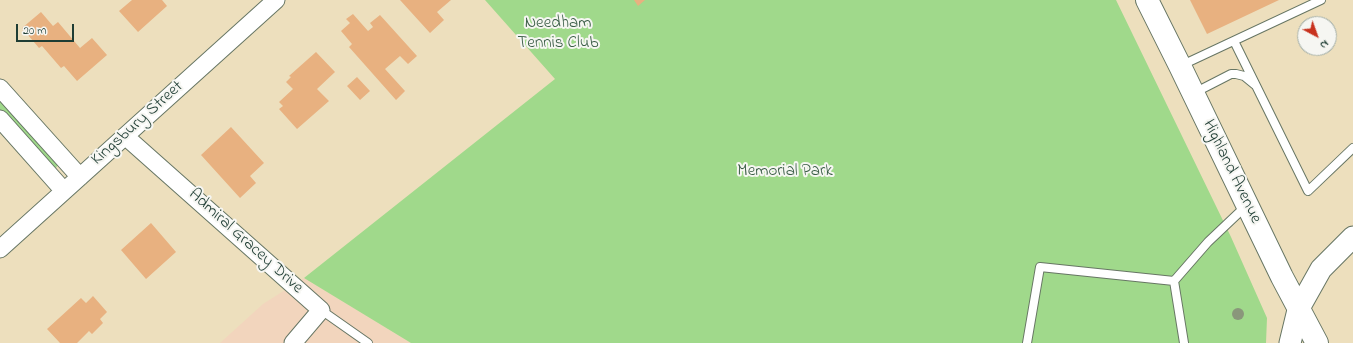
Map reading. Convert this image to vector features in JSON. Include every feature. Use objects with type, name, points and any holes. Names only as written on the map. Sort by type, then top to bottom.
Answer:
[{"type":"main road","name":"Highland Avenue","points":[[1147,0],[1298,310],[1317,343]]},
{"type":"street","name":"Kingsbury Street","points":[[0,249],[276,0]]},
{"type":"street","points":[[0,88],[80,177]]},
{"type":"street","points":[[0,119],[64,191]]},
{"type":"street","name":"Admiral Gracey Drive","points":[[125,136],[321,310]]},
{"type":"street","points":[[1290,343],[1298,310],[1321,269],[1353,237]]},
{"type":"street","points":[[293,343],[321,310]]},
{"type":"lane","points":[[1180,66],[1321,0]]},
{"type":"lane","points":[[1234,41],[1308,191],[1353,148]]},
{"type":"lane","points":[[1194,94],[1232,74],[1244,76],[1259,89]]},
{"type":"lane","points":[[1174,281],[1208,242],[1247,205]]},
{"type":"lane","points":[[1027,343],[1040,267],[1174,281]]},
{"type":"lane","points":[[1174,281],[1184,343]]},
{"type":"lane","name":"Admiral Gracey Drive","points":[[321,310],[368,343]]},
{"type":"shaded area","points":[[304,278],[411,343],[220,343],[263,304]]},
{"type":"green space","name":"Memorial Park","points":[[485,0],[1116,0],[1231,237],[1267,318],[1266,343],[411,343],[304,278],[555,79]]},
{"type":"green space","points":[[0,97],[58,164],[56,168],[54,168],[41,156],[0,110]]},
{"type":"building","points":[[132,0],[162,0],[167,6],[138,32],[119,11]]},
{"type":"building","points":[[400,0],[451,0],[437,12],[444,20],[430,33]]},
{"type":"building","points":[[634,0],[645,0],[638,6]]},
{"type":"building","points":[[1190,0],[1279,0],[1207,34]]},
{"type":"building","points":[[41,12],[53,26],[58,22],[80,48],[92,38],[107,55],[77,81],[64,66],[61,68],[42,46],[39,48],[22,28]]},
{"type":"building","points":[[353,14],[368,31],[373,27],[370,23],[380,15],[417,56],[408,64],[400,56],[385,69],[405,91],[396,100],[349,47],[352,44],[341,31],[350,23],[346,19]]},
{"type":"building","points":[[316,52],[335,72],[317,89],[329,101],[297,129],[279,109],[283,106],[279,102],[293,89],[286,82],[291,77],[289,76]]},
{"type":"building","points":[[357,77],[370,91],[360,100],[347,86]]},
{"type":"building","points":[[231,127],[264,163],[250,176],[256,183],[240,198],[201,155]]},
{"type":"building","points":[[151,223],[176,252],[146,279],[121,250]]},
{"type":"building","points":[[93,296],[107,312],[100,319],[103,323],[92,334],[89,331],[77,343],[60,343],[47,329],[81,298],[86,303]]},
{"type":"park label","name":"Needham Tennis Club","points":[[558,34]]}]
